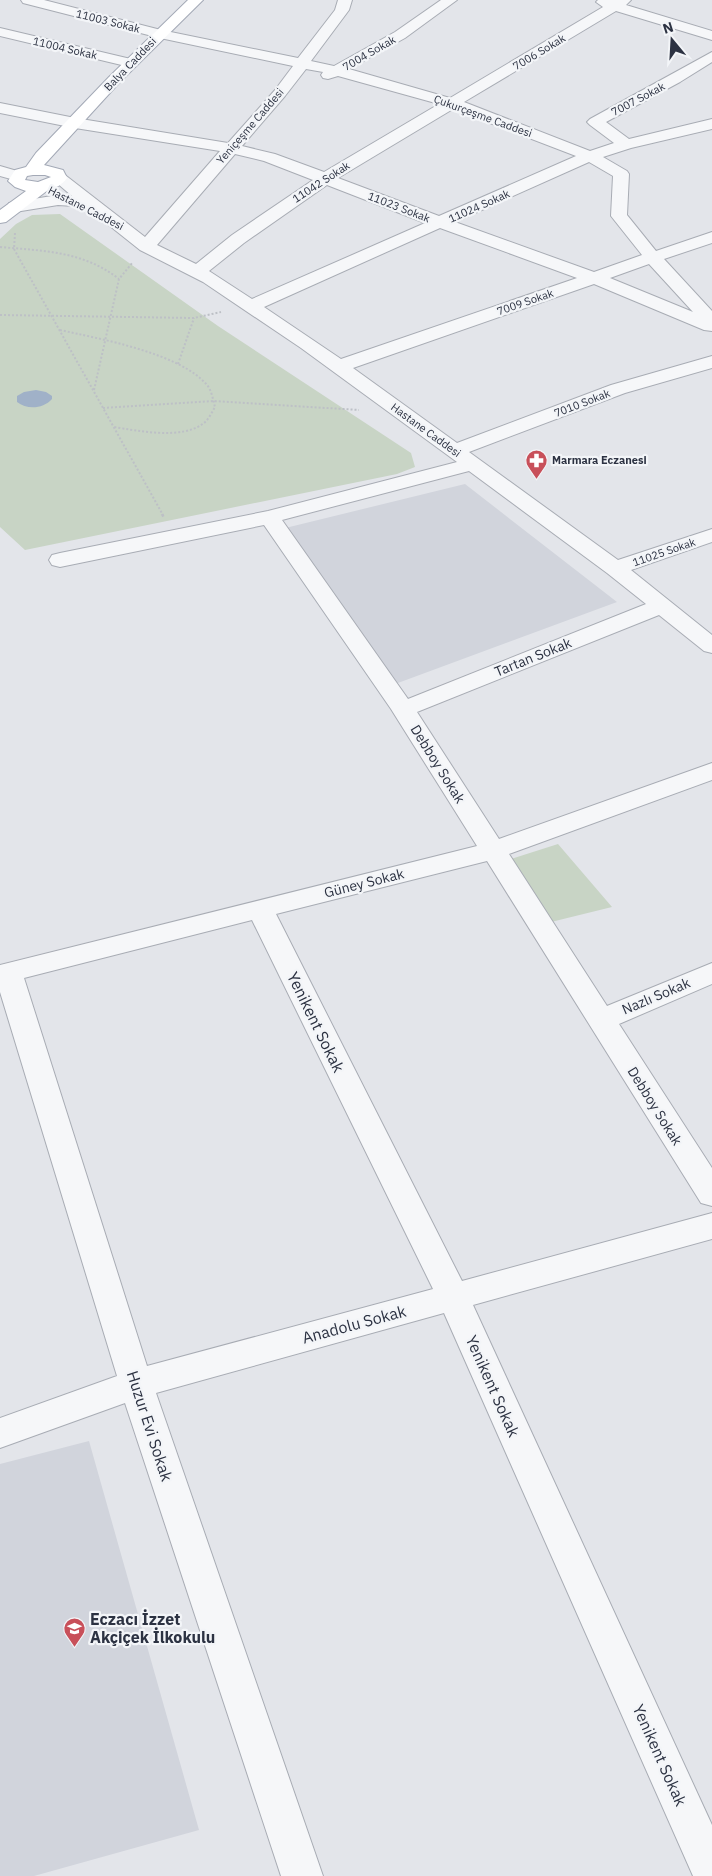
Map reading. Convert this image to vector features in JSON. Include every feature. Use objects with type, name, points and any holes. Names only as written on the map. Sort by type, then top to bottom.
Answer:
[{"type":"main road","name":"Balya Caddesi","points":[[0,218],[23,176],[130,63],[196,0]]},
{"type":"main road","points":[[43,186],[29,186],[23,176],[45,170],[58,175],[71,127]]},
{"type":"main road","name":"Balya Caddesi","points":[[8,206],[43,186],[54,183],[58,175]]},
{"type":"street","name":"11003 Sokak","points":[[28,0],[160,34]]},
{"type":"street","name":"Yeniçeşme Caddesi","points":[[146,246],[280,93],[342,10],[346,0]]},
{"type":"street","name":"7004 Sokak","points":[[280,93],[338,71],[400,36],[450,0]]},
{"type":"street","points":[[597,0],[620,3],[712,36]]},
{"type":"street","name":"7006 Sokak","points":[[452,103],[620,3]]},
{"type":"street","name":"11004 Sokak","points":[[0,32],[130,63]]},
{"type":"street","name":"Çukurçeşme Caddesi","points":[[160,34],[338,71],[452,103],[590,156],[621,174],[619,216],[653,258],[712,322]]},
{"type":"street","name":"7007 Sokak","points":[[626,144],[595,122],[675,79],[712,56]]},
{"type":"street","name":"11042 Sokak","points":[[198,271],[238,239],[326,178],[452,103]]},
{"type":"street","name":"11023 Sokak","points":[[0,108],[71,127],[230,148],[269,157],[441,223],[595,278],[712,327]]},
{"type":"street","name":"11024 Sokak","points":[[251,306],[590,156],[626,144],[712,124]]},
{"type":"street","points":[[0,171],[23,176]]},
{"type":"street","name":"Hastane Caddesi","points":[[58,175],[129,230],[146,246],[198,271],[339,366],[616,568],[712,646]]},
{"type":"street","name":"Hastane Caddesi","points":[[43,186],[129,230]]},
{"type":"street","points":[[8,206],[58,200],[74,201]]},
{"type":"street","name":"7009 Sokak","points":[[339,366],[712,237]]},
{"type":"street","name":"7010 Sokak","points":[[454,451],[618,389],[712,362]]},
{"type":"street","points":[[60,560],[269,517],[474,464]]},
{"type":"street","name":"Debboy Sokak","points":[[269,517],[404,708],[712,1194]]},
{"type":"street","name":"11025 Sokak","points":[[616,568],[712,535]]},
{"type":"street","name":"Tartan Sokak","points":[[404,708],[662,606]]},
{"type":"street","name":"Güney Sokak","points":[[8,972],[493,851],[712,771]]},
{"type":"street","name":"Yenikent Sokak","points":[[260,909],[452,1297],[712,1871]]},
{"type":"street","name":"Huzur Evi Sokak","points":[[8,972],[136,1384],[302,1876]]},
{"type":"street","name":"Nazlı Sokak","points":[[601,1020],[712,973]]},
{"type":"street","name":"Anadolu Sokak","points":[[0,1433],[136,1384],[712,1226]]},
{"type":"path","points":[[8,206],[14,249],[174,536]]},
{"type":"path","points":[[94,392],[119,279],[146,246]]},
{"type":"path","points":[[0,248],[86,259],[106,268],[119,279]]},
{"type":"path","points":[[0,315],[194,318],[251,306]]},
{"type":"path","points":[[178,364],[194,318]]},
{"type":"path","points":[[60,330],[106,341],[178,364],[207,386],[215,407],[205,422],[186,430],[152,433],[113,427]]},
{"type":"path","points":[[103,408],[213,401],[402,413]]},
{"type":"shaded area","points":[[465,484],[617,602],[379,690],[269,532]]},
{"type":"shaded area","name":"Eczacı İzzet Akçiçek İlkokulu","points":[[89,1441],[199,1830],[34,1876],[0,1876],[0,1464]]},
{"type":"green space","points":[[60,214],[218,326],[411,453],[415,467],[397,474],[25,550],[0,527],[0,239],[16,224],[32,215]]},
{"type":"green space","points":[[558,844],[612,907],[547,923],[511,859]]},
{"type":"water","points":[[36,390],[46,392],[52,396],[52,399],[44,405],[35,407],[21,405],[17,402],[17,396],[24,392]]},
{"type":"place","name":"Marmara Eczanesi","points":[[536,479]]},
{"type":"place","name":"Eczacı İzzet Akçiçek İlkokulu","points":[[74,1647]]}]
